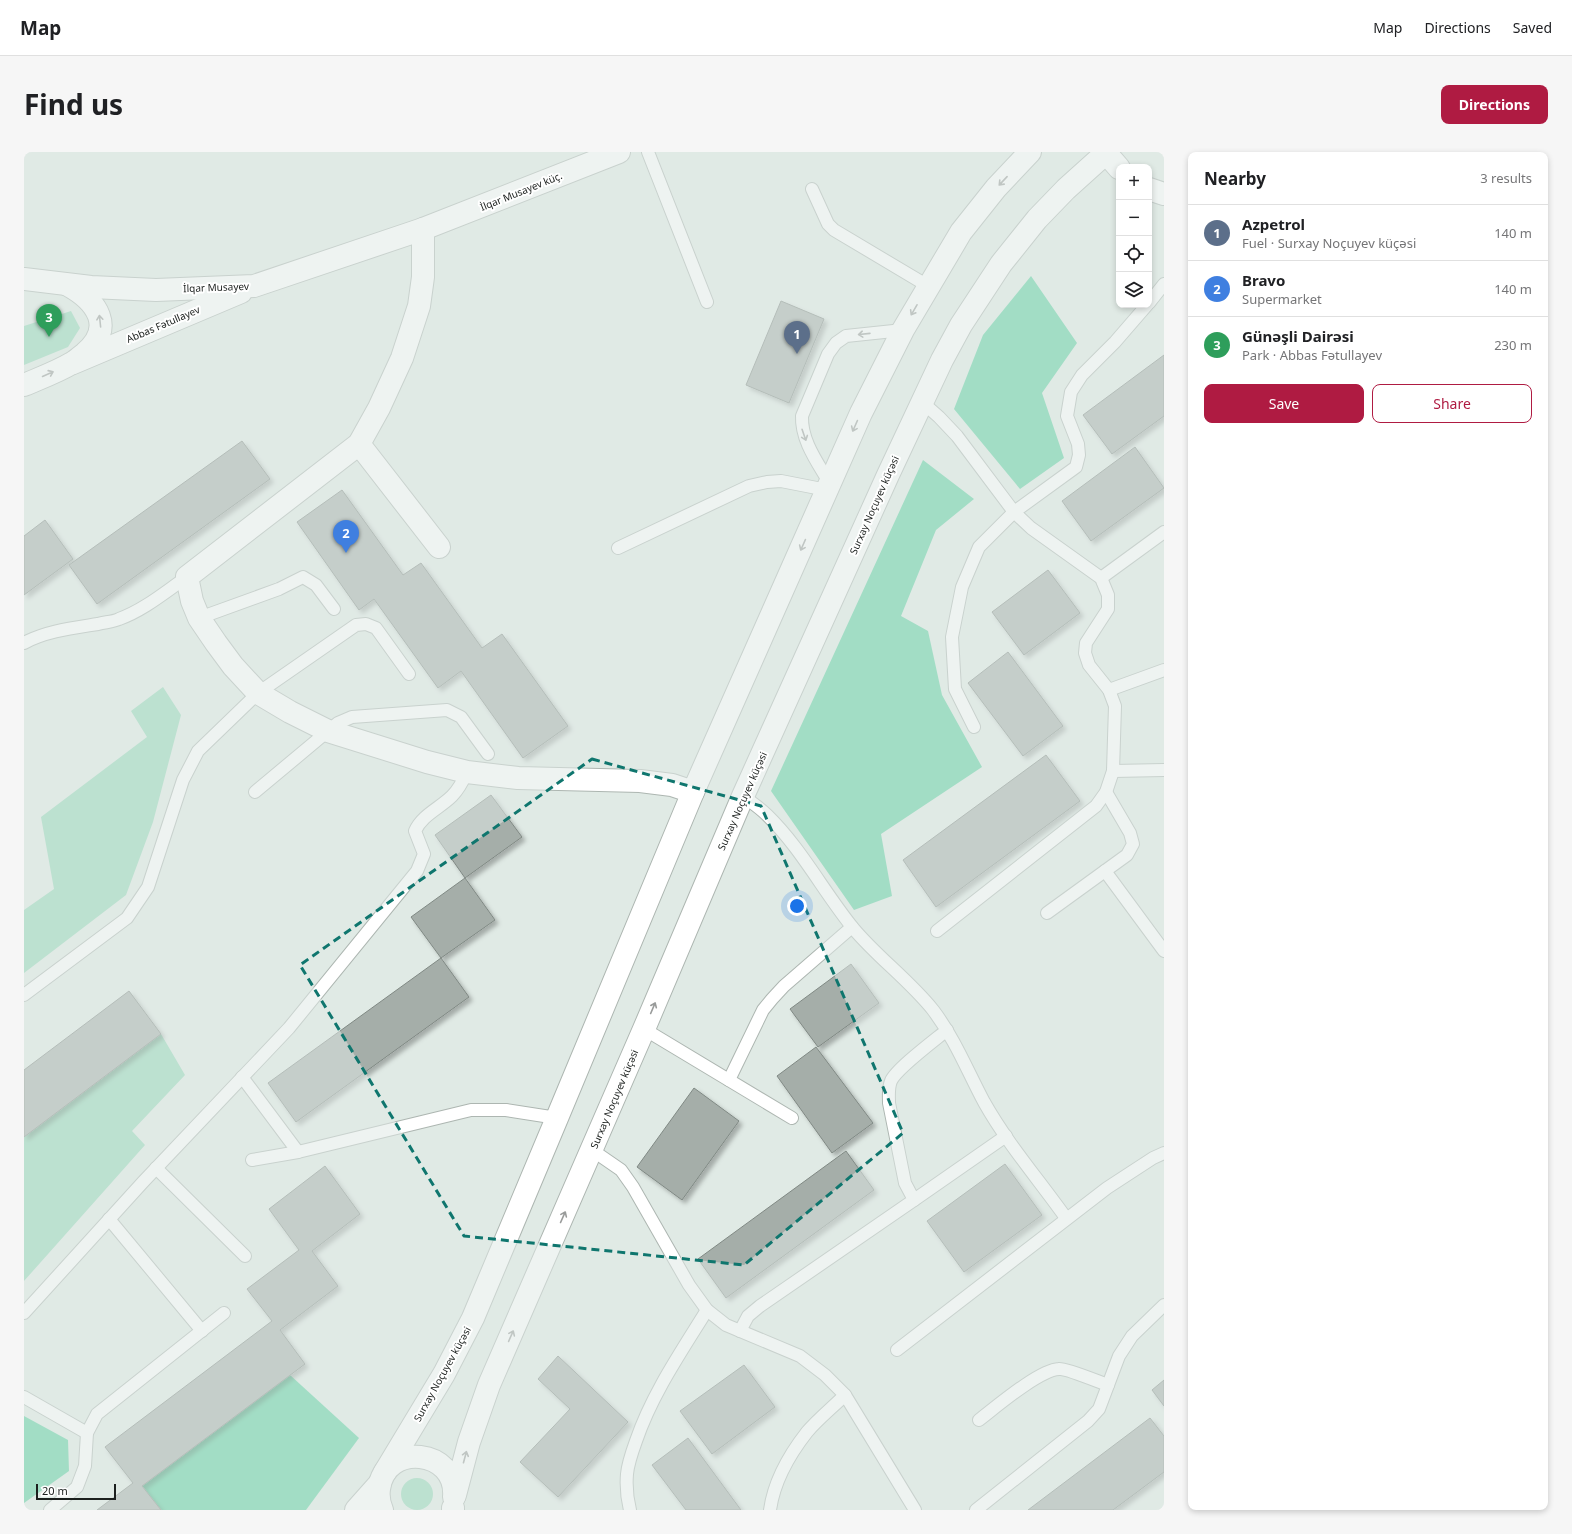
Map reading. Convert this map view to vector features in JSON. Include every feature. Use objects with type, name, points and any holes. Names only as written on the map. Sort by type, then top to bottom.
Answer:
[{"type":"street","name":"İlqar Musayev küç.","points":[[424,229],[619,152]]},
{"type":"street","name":"Surxay Noçuyev küçəsi","points":[[356,1510],[382,1478],[444,1374],[473,1318],[693,792],[861,413],[903,330],[961,232],[996,188],[1030,152]]},
{"type":"street","name":"Surxay Noçuyev küçəsi","points":[[453,1506],[469,1442],[489,1385],[592,1150],[743,796],[922,402],[961,325],[1001,264],[1037,219],[1066,189],[1111,158]]},
{"type":"street","points":[[1152,190],[1164,194]]},
{"type":"street","name":"İlqar Musayev","points":[[24,279],[91,287],[156,290],[254,286],[424,229]]},
{"type":"street","points":[[424,229],[423,277],[419,306],[402,358],[379,408],[359,444],[187,576],[192,601],[199,618],[233,666],[258,692],[290,712],[328,731],[427,762],[467,772],[518,778],[640,781],[672,785],[693,792]]},
{"type":"street","points":[[67,285],[80,292],[91,301],[99,314],[101,326],[98,339],[73,363]]},
{"type":"street","name":"Abbas Fətullayev","points":[[24,385],[254,286]]},
{"type":"street","points":[[359,444],[440,547]]},
{"type":"street","points":[[382,1510],[378,1496],[382,1478],[393,1464],[404,1458],[416,1456],[428,1458],[439,1463],[448,1472],[453,1483],[453,1506]]},
{"type":"lane","points":[[648,152],[707,302]]},
{"type":"lane","points":[[812,189],[828,224],[834,230],[928,286]]},
{"type":"lane","points":[[1152,299],[1164,284]]},
{"type":"lane","points":[[974,726],[955,689],[952,637],[962,587],[979,547],[1014,512],[1076,467],[1079,455],[1078,444],[1067,416],[1071,392],[1082,375],[1115,342],[1144,308]]},
{"type":"lane","points":[[829,487],[804,438],[802,427],[802,416],[828,354],[836,343],[846,336],[903,330]]},
{"type":"lane","points":[[922,402],[939,417],[956,436],[1014,512],[1032,528],[1101,578],[1108,595],[1108,609],[1086,643],[1085,653],[1089,665],[1109,690],[1114,706],[1113,771],[1106,792],[1096,806],[937,931]]},
{"type":"lane","points":[[618,548],[749,486],[781,481],[829,487]]},
{"type":"lane","points":[[1101,578],[1164,532]]},
{"type":"lane","points":[[24,643],[35,637],[50,633],[118,620],[137,611],[187,576]]},
{"type":"lane","points":[[199,618],[279,589],[303,577],[316,585],[334,609]]},
{"type":"lane","points":[[24,994],[127,918],[148,887],[183,780],[198,751],[258,692],[356,625],[366,624],[376,628],[409,674]]},
{"type":"lane","points":[[1109,690],[1164,670]]},
{"type":"lane","points":[[255,792],[338,723],[352,717],[447,710],[460,718],[488,754]]},
{"type":"lane","points":[[1113,771],[1164,770]]},
{"type":"lane","points":[[24,1312],[156,1168],[289,1028],[417,871],[424,854],[415,831],[419,823],[451,797],[459,788],[467,772]]},
{"type":"lane","points":[[1047,912],[1127,855],[1133,844],[1130,833],[1106,792]]},
{"type":"lane","points":[[743,796],[767,814],[791,842],[852,927],[876,954],[932,1009],[962,1055],[985,1102],[1006,1136],[1066,1218]]},
{"type":"lane","points":[[1105,871],[1164,951]]},
{"type":"lane","points":[[728,1080],[763,1010],[784,986],[852,927]]},
{"type":"lane","points":[[644,1029],[792,1118]]},
{"type":"lane","points":[[914,1200],[905,1183],[888,1092],[891,1080],[904,1066],[947,1030]]},
{"type":"lane","points":[[242,1078],[298,1152]]},
{"type":"lane","points":[[252,1160],[298,1152],[471,1110],[506,1110],[557,1118]]},
{"type":"lane","points":[[740,1331],[748,1316],[760,1306],[1006,1136]]},
{"type":"lane","points":[[592,1150],[621,1170],[633,1187],[689,1285],[707,1310],[726,1325],[800,1356],[825,1374],[845,1395],[915,1510]]},
{"type":"lane","points":[[897,1350],[1066,1218],[1107,1188],[1153,1158],[1164,1153]]},
{"type":"lane","points":[[156,1168],[245,1256]]},
{"type":"lane","points":[[109,1219],[202,1331]]},
{"type":"lane","points":[[976,1510],[1088,1421],[1099,1408],[1119,1356],[1132,1336],[1164,1305]]},
{"type":"lane","points":[[630,1510],[626,1493],[627,1472],[631,1455],[644,1418],[676,1360],[707,1310]]},
{"type":"lane","points":[[50,1510],[77,1487],[86,1466],[87,1433],[96,1414],[224,1313]]},
{"type":"lane","points":[[979,1420],[1036,1377],[1047,1371],[1060,1368],[1108,1385]]},
{"type":"lane","points":[[770,1510],[778,1478],[793,1453],[808,1431],[845,1395]]},
{"type":"lane","points":[[24,1397],[87,1433]]},
{"type":"highlighted area","points":[[592,759],[761,806],[903,1133],[744,1265],[464,1236],[300,965]]},
{"type":"green space","points":[[1031,276],[1077,343],[1042,393],[1064,458],[1020,489],[954,409],[983,335]]},
{"type":"green space","points":[[71,311],[80,328],[68,347],[24,365],[24,326]]},
{"type":"green space","points":[[923,460],[974,499],[936,530],[901,616],[928,631],[942,695],[982,767],[881,834],[892,896],[854,910],[771,791]]},
{"type":"green space","points":[[163,687],[181,715],[153,822],[126,895],[24,973],[24,910],[54,889],[41,817],[147,737],[131,711]]},
{"type":"green space","points":[[161,1034],[185,1075],[132,1131],[145,1145],[24,1281],[24,1137]]},
{"type":"green space","points":[[290,1375],[359,1438],[306,1510],[161,1510],[142,1486]]},
{"type":"green space","points":[[24,1416],[68,1440],[69,1471],[24,1503]]},
{"type":"green space","points":[[414,1478],[420,1478],[430,1485],[433,1494],[432,1500],[426,1507],[420,1510],[414,1510],[404,1503],[401,1497],[401,1491],[408,1481]]},
{"type":"building","points":[[781,301],[824,319],[789,403],[746,385]]},
{"type":"building","points":[[1164,355],[1164,416],[1112,454],[1083,415]]},
{"type":"building","points":[[242,441],[270,479],[97,604],[69,565]]},
{"type":"building","points":[[1135,447],[1164,488],[1091,541],[1062,501]]},
{"type":"building","points":[[342,490],[403,575],[421,563],[482,648],[502,634],[568,726],[523,758],[461,671],[438,688],[374,599],[359,610],[297,522]]},
{"type":"building","points":[[45,520],[73,559],[24,595],[24,536]]},
{"type":"building","points":[[1048,570],[1080,613],[1024,655],[992,612]]},
{"type":"building","points":[[1008,652],[1063,726],[1023,756],[968,683]]},
{"type":"building","points":[[1046,755],[1080,801],[936,907],[903,860]]},
{"type":"building","points":[[491,795],[522,837],[465,878],[435,835]]},
{"type":"building","points":[[465,878],[495,920],[441,958],[411,917]]},
{"type":"building","points":[[441,958],[469,997],[296,1122],[268,1083]]},
{"type":"building","points":[[851,964],[879,1003],[818,1047],[790,1009]]},
{"type":"building","points":[[129,991],[161,1034],[24,1137],[24,1070]]},
{"type":"building","points":[[816,1047],[873,1123],[832,1153],[777,1076]]},
{"type":"building","points":[[694,1088],[739,1121],[682,1200],[637,1167]]},
{"type":"building","points":[[846,1151],[874,1190],[726,1298],[698,1259]]},
{"type":"building","points":[[1005,1164],[1042,1215],[964,1272],[927,1221]]},
{"type":"building","points":[[325,1166],[360,1214],[312,1251],[338,1286],[280,1330],[305,1364],[142,1486],[161,1510],[97,1510],[133,1483],[105,1447],[272,1321],[247,1289],[299,1250],[269,1209]]},
{"type":"building","points":[[558,1356],[628,1422],[558,1497],[520,1462],[570,1409],[538,1379]]},
{"type":"building","points":[[744,1365],[775,1407],[712,1454],[680,1411]]},
{"type":"building","points":[[1164,1380],[1164,1406],[1152,1390]]},
{"type":"building","points":[[1150,1418],[1164,1436],[1164,1472],[1113,1510],[1028,1510]]},
{"type":"building","points":[[688,1438],[741,1510],[686,1510],[652,1465]]},
{"type":"place","name":"Günəşli Dairəsi","points":[[49,337]]},
{"type":"place","name":"Azpetrol","points":[[797,354]]},
{"type":"place","name":"Bravo","points":[[346,553]]}]
